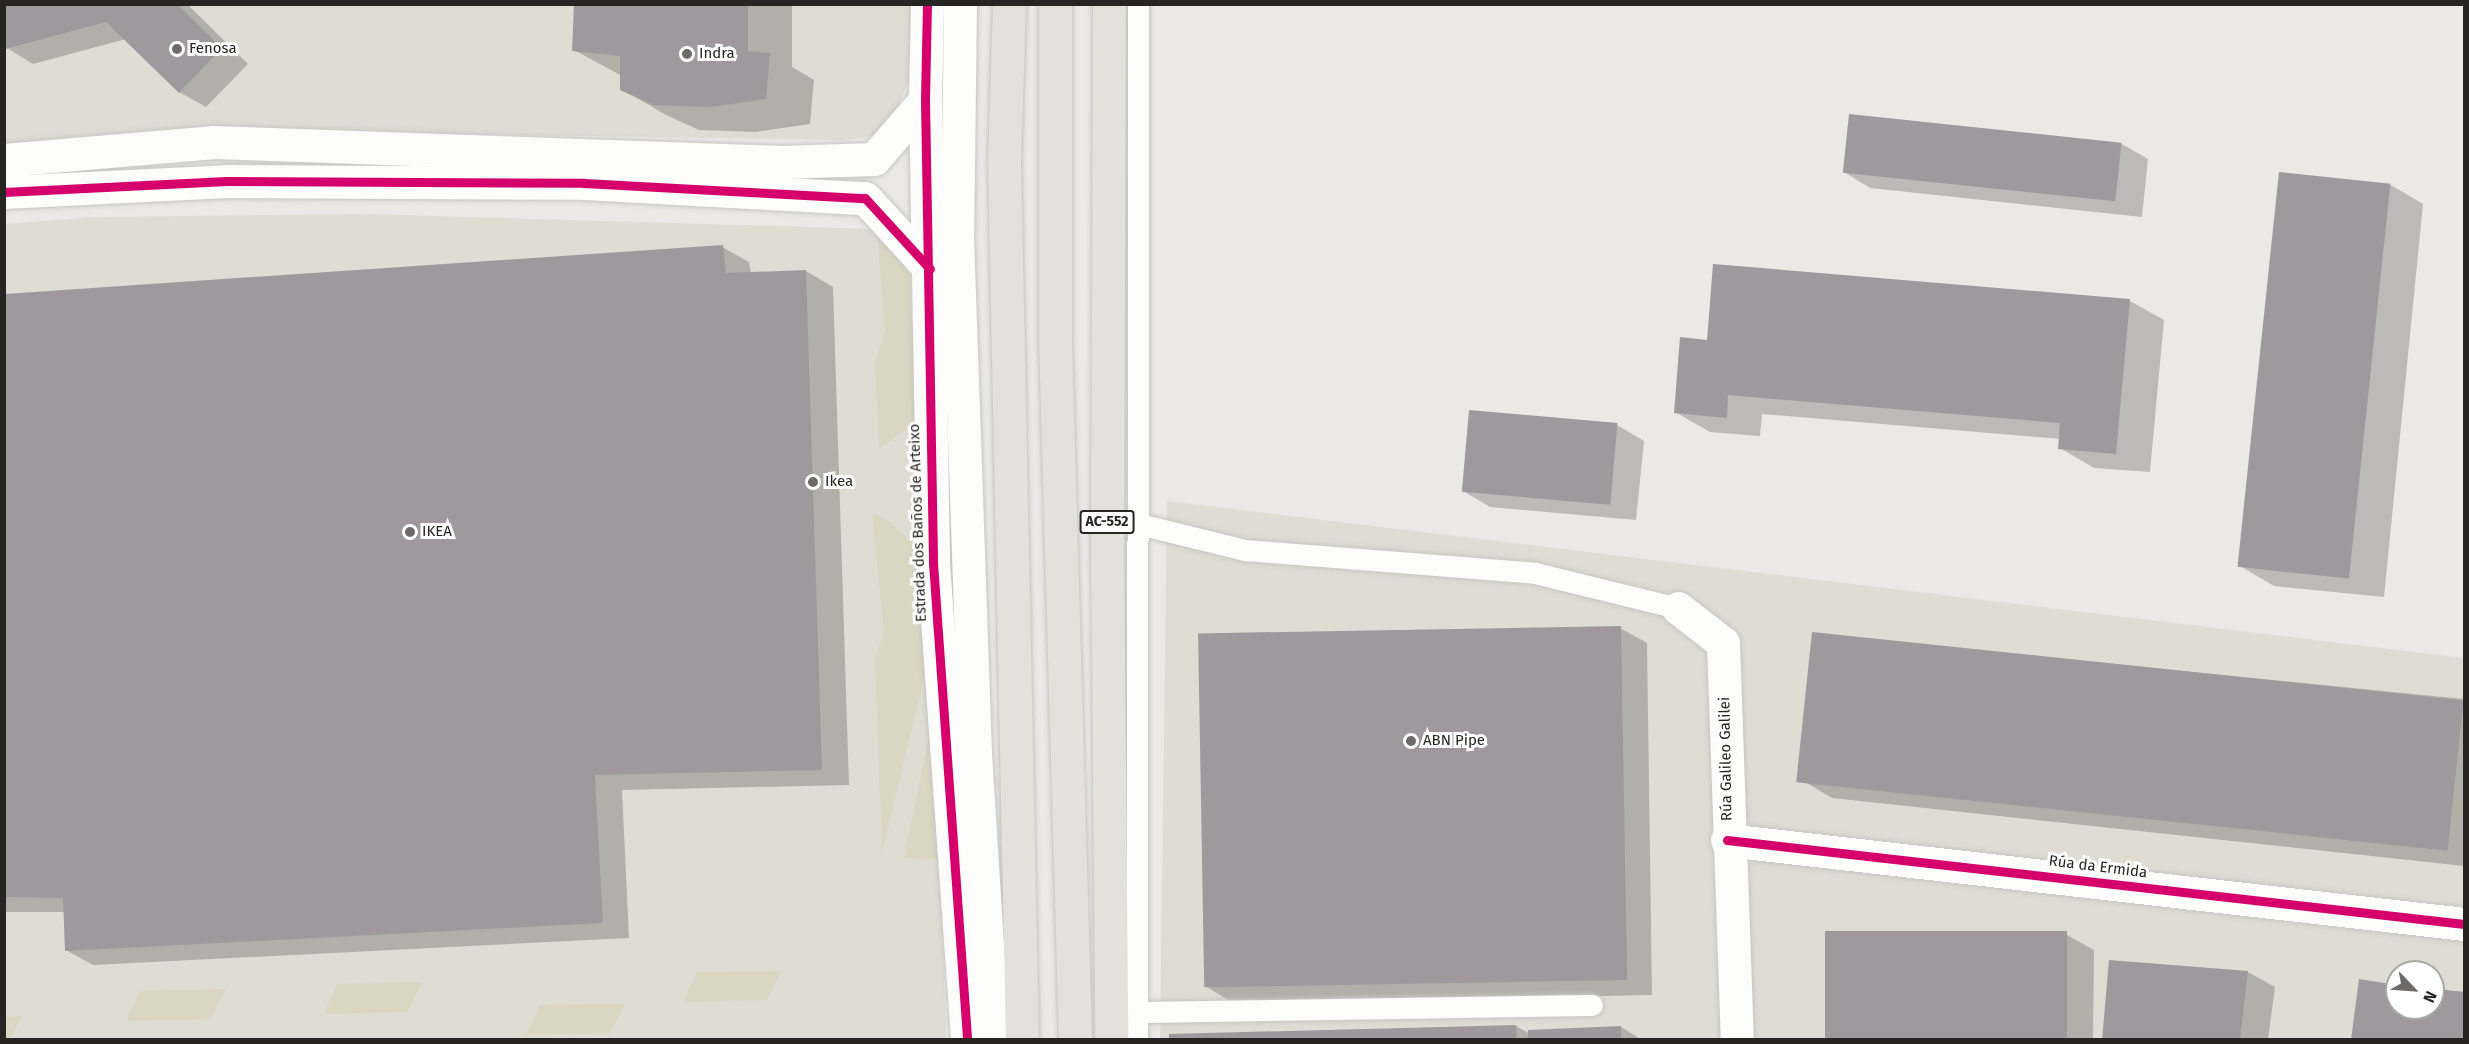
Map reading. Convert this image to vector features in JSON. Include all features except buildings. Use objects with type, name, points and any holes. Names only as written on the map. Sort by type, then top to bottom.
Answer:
[{"type":"main road","points":[[1009,4],[1004,172],[1022,1040]]},
{"type":"main road","name":"AC-552","points":[[1055,4],[1055,341],[1075,1040]]},
{"type":"main road","name":"AC-552","points":[[1109,4],[1107,546],[1111,1040]]},
{"type":"street","name":"Estrada dos Baños de Arteixo","points":[[927,4],[925,100],[930,269],[933,563],[967,1040]]},
{"type":"street","name":"Estrada dos Baños de Arteixo","points":[[925,100],[941,4]]},
{"type":"street","points":[[960,4],[957,248],[975,753],[993,1040]]},
{"type":"street","points":[[4,160],[214,142],[771,161],[874,159],[925,100]]},
{"type":"street","points":[[4,192],[227,181],[549,183],[865,198],[930,269]]},
{"type":"street","name":"Rúa Galileo Galilei","points":[[1678,608],[1723,644],[1727,840],[1737,1040]]},
{"type":"street","name":"Rúa da Ermida","points":[[1727,840],[2464,924]]},
{"type":"lane","points":[[1137,1040],[1138,4]]},
{"type":"lane","points":[[1139,524],[1245,550],[1535,573],[1678,608]]},
{"type":"lane","points":[[1138,1012],[1592,1005]]},
{"type":"shaded area","points":[[5,5],[913,5],[911,74],[896,112],[873,136],[845,140],[218,130],[5,144]]},
{"type":"shaded area","name":"IKEA","points":[[367,214],[877,229],[914,399],[940,860],[946,1039],[5,1040],[5,224],[93,217]]},
{"type":"shaded area","points":[[877,229],[910,275],[916,414],[905,430],[879,449],[875,362],[885,332]]},
{"type":"shaded area","points":[[1167,501],[2464,658],[2464,1039],[1160,1040]]},
{"type":"shaded area","points":[[872,513],[891,522],[911,543],[924,572],[929,657],[882,853],[875,659],[884,631]]},
{"type":"shaded area","points":[[933,716],[940,860],[904,858]]},
{"type":"shaded area","points":[[782,971],[767,1000],[683,1002],[697,972]]},
{"type":"shaded area","points":[[422,982],[407,1012],[324,1014],[337,984]]},
{"type":"shaded area","points":[[226,989],[210,1019],[126,1021],[140,991]]},
{"type":"shaded area","points":[[625,1004],[610,1033],[526,1035],[540,1005]]},
{"type":"shaded area","points":[[22,1016],[10,1039],[5,1039],[5,1017]]},
{"type":"cycle path","points":[[927,4],[925,100],[933,563],[967,1040]]},
{"type":"cycle path","points":[[4,192],[227,181],[584,183],[865,198],[930,269]]},
{"type":"cycle path","points":[[1727,840],[2464,924]]},
{"type":"place","name":"Fenosa","points":[[177,49]]},
{"type":"place","name":"Indra","points":[[687,54]]},
{"type":"place","name":"Ikea","points":[[813,482]]},
{"type":"place","name":"IKEA","points":[[410,532]]},
{"type":"place","name":"ABN Pipe","points":[[1411,741]]}]
